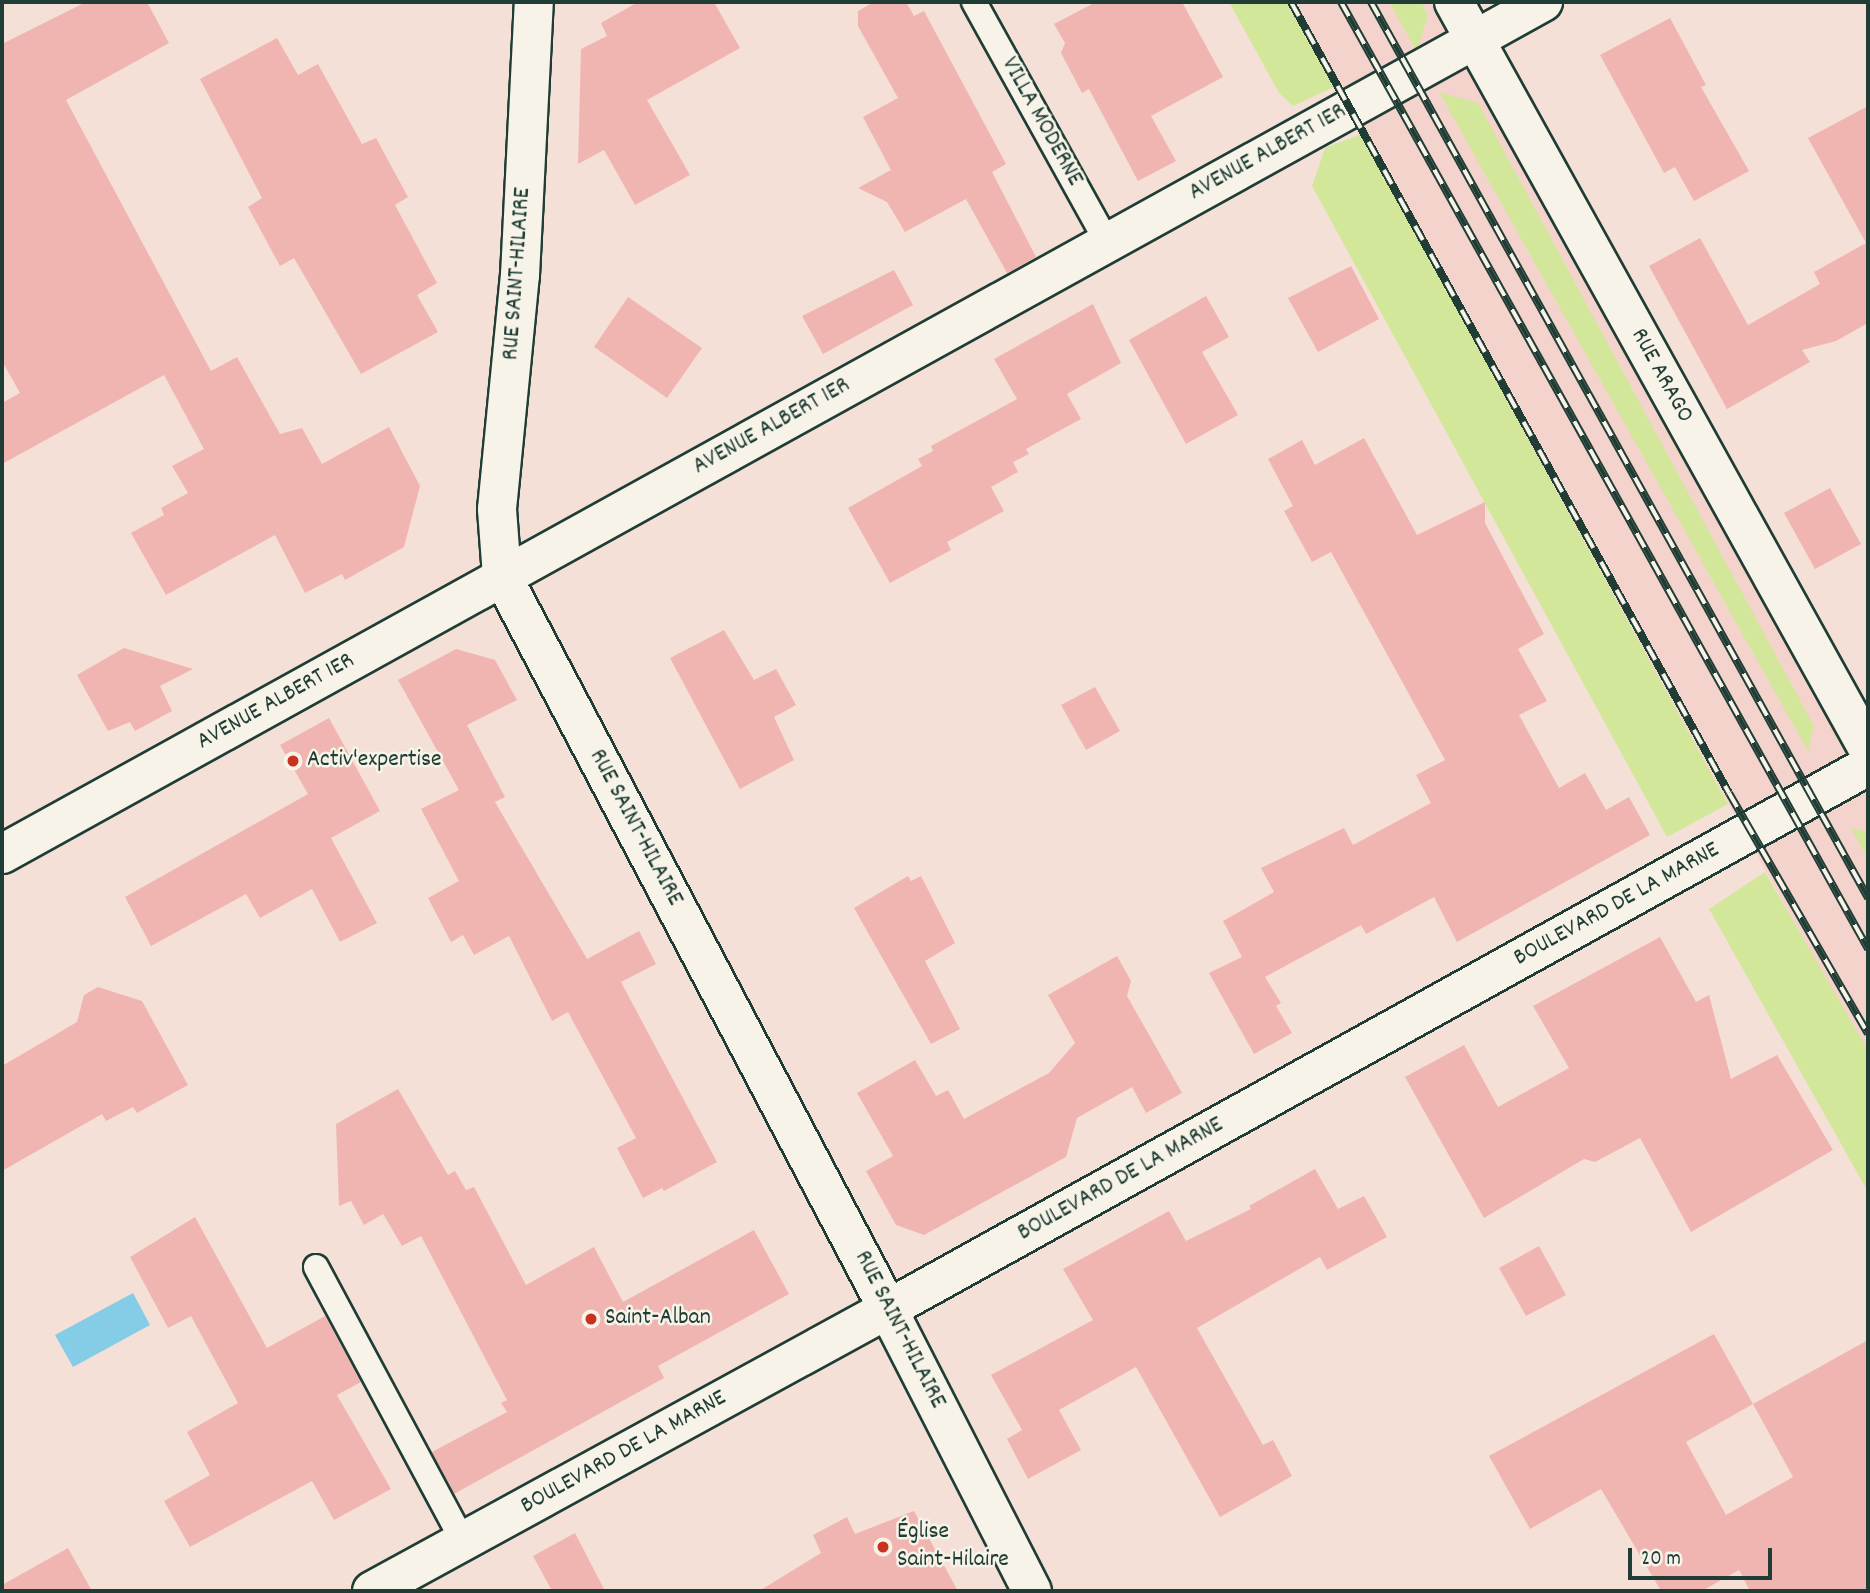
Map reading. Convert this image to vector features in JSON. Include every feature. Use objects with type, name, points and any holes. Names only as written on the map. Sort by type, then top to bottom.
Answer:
[{"type":"street","name":"RUE SAINT-HILAIRE","points":[[534,2],[520,275],[498,509],[502,576],[888,1308],[1032,1591]]},
{"type":"street","name":"RUE ARAGO","points":[[1454,2],[1868,750]]},
{"type":"street","name":"AVENUE ALBERT 1ER","points":[[2,854],[1543,2]]},
{"type":"street","name":"BOULEVARD DE LA MARNE","points":[[372,1591],[1868,766]]},
{"type":"lane","name":"VILLA MODERNE","points":[[974,2],[1107,242]]},
{"type":"lane","points":[[316,1266],[463,1541]]},
{"type":"shaded area","points":[[1286,2],[1437,2],[1868,783],[1868,1056]]},
{"type":"green space","points":[[1229,2],[1287,2],[1334,87],[1293,106],[1279,93]]},
{"type":"green space","points":[[1389,2],[1421,2],[1428,15],[1417,52]]},
{"type":"green space","points":[[1439,92],[1478,103],[1814,726],[1808,751]]},
{"type":"green space","points":[[1361,134],[1728,804],[1667,837],[1312,186],[1325,148]]},
{"type":"green space","points":[[1851,828],[1868,832],[1868,859]]},
{"type":"green space","points":[[1765,872],[1868,1050],[1868,1192],[1709,909]]},
{"type":"water","points":[[133,1293],[150,1325],[73,1367],[55,1335]]},
{"type":"building","points":[[86,2],[147,2],[169,43],[66,100],[211,371],[237,357],[280,434],[302,428],[322,464],[389,427],[420,486],[404,547],[345,580],[342,574],[305,593],[275,535],[166,595],[131,533],[164,515],[161,508],[188,493],[172,466],[204,449],[164,375],[2,464],[2,403],[20,393],[2,361],[2,44]]},
{"type":"building","points":[[638,2],[714,2],[740,48],[647,100],[690,175],[635,205],[604,150],[578,164],[581,49],[607,36],[601,23]]},
{"type":"building","points":[[874,2],[906,2],[914,16],[924,11],[1006,164],[992,172],[1036,257],[1007,273],[966,199],[905,232],[887,202],[858,188],[891,170],[863,117],[898,98],[858,26],[858,11]]},
{"type":"building","points":[[1096,2],[1182,2],[1223,77],[1151,116],[1176,161],[1138,181],[1089,89],[1082,93],[1061,53],[1065,43],[1054,24]]},
{"type":"building","points":[[1670,18],[1706,85],[1701,87],[1749,171],[1694,201],[1675,167],[1664,173],[1600,55]]},
{"type":"building","points":[[277,38],[298,75],[318,64],[362,144],[376,138],[408,197],[395,205],[437,283],[417,295],[438,332],[361,374],[294,258],[280,266],[248,207],[262,198],[200,79]]},
{"type":"building","points":[[1868,106],[1868,323],[1836,341],[1802,350],[1810,362],[1727,409],[1649,266],[1700,238],[1748,325],[1820,284],[1814,272],[1866,243],[1808,138]]},
{"type":"building","points":[[1351,266],[1379,319],[1318,352],[1288,298]]},
{"type":"building","points":[[894,270],[913,305],[823,354],[802,316]]},
{"type":"building","points":[[1206,296],[1229,337],[1202,352],[1238,415],[1186,444],[1129,340]]},
{"type":"building","points":[[628,297],[702,348],[667,398],[594,347]]},
{"type":"building","points":[[1093,304],[1121,363],[1067,394],[1081,419],[1026,449],[1029,454],[1013,462],[1018,472],[991,487],[1004,511],[947,542],[951,550],[890,583],[848,508],[922,466],[918,459],[933,451],[931,446],[1017,399],[994,359]]},
{"type":"building","points":[[1364,438],[1417,535],[1485,502],[1485,523],[1544,634],[1518,649],[1547,701],[1519,715],[1559,788],[1585,773],[1606,810],[1629,797],[1650,835],[1457,942],[1434,897],[1366,934],[1361,925],[1265,977],[1281,1003],[1276,1006],[1292,1033],[1254,1054],[1209,973],[1242,957],[1223,921],[1274,892],[1261,868],[1344,828],[1353,845],[1431,803],[1416,775],[1445,760],[1331,552],[1312,562],[1284,511],[1293,506],[1268,459],[1302,440],[1315,465]]},
{"type":"building","points":[[1830,488],[1861,544],[1815,569],[1784,513]]},
{"type":"building","points":[[724,630],[754,680],[776,669],[796,705],[774,717],[794,760],[740,789],[670,658]]},
{"type":"building","points":[[124,648],[193,669],[160,686],[172,711],[135,731],[130,722],[108,731],[77,675]]},
{"type":"building","points":[[456,649],[495,660],[517,700],[467,725],[505,797],[495,802],[587,959],[639,931],[656,964],[621,982],[717,1162],[664,1191],[662,1188],[643,1198],[617,1148],[636,1138],[568,1012],[552,1021],[509,936],[474,955],[463,935],[451,942],[428,898],[459,881],[421,809],[459,790],[398,680]]},
{"type":"building","points":[[1095,687],[1120,731],[1086,750],[1061,705]]},
{"type":"building","points":[[329,718],[380,811],[331,838],[377,923],[340,942],[312,889],[260,918],[246,894],[151,946],[125,897],[308,794],[280,745]]},
{"type":"building","points":[[908,876],[911,881],[921,876],[955,943],[925,961],[960,1029],[931,1044],[854,908]]},
{"type":"building","points":[[1660,937],[1696,1002],[1709,995],[1731,1079],[1777,1055],[1833,1150],[1691,1232],[1640,1138],[1595,1162],[1584,1159],[1484,1218],[1405,1077],[1464,1045],[1498,1107],[1569,1068],[1533,1006]]},
{"type":"building","points":[[1117,956],[1131,981],[1127,996],[1182,1093],[1146,1113],[1132,1087],[1077,1118],[1066,1157],[924,1235],[896,1225],[866,1171],[893,1156],[857,1093],[915,1060],[936,1096],[948,1090],[964,1119],[1049,1073],[1075,1043],[1048,995]]},
{"type":"building","points":[[98,987],[142,1001],[188,1085],[137,1113],[133,1107],[106,1121],[102,1114],[2,1171],[2,1066],[77,1022],[84,995]]},
{"type":"building","points":[[398,1089],[448,1175],[455,1171],[466,1190],[474,1187],[526,1285],[594,1247],[623,1302],[754,1230],[789,1294],[658,1366],[664,1378],[454,1494],[432,1452],[507,1412],[501,1403],[507,1400],[421,1236],[402,1246],[383,1214],[364,1225],[351,1201],[339,1206],[336,1124]]},
{"type":"building","points":[[1315,1169],[1338,1209],[1364,1196],[1387,1237],[1327,1270],[1320,1257],[1197,1328],[1263,1445],[1273,1440],[1292,1476],[1220,1517],[1136,1367],[1059,1410],[1081,1450],[1028,1479],[1007,1439],[1022,1430],[991,1375],[1093,1320],[1063,1269],[1169,1211],[1186,1241],[1251,1209],[1249,1206]]},
{"type":"building","points":[[195,1217],[267,1348],[325,1316],[361,1382],[337,1395],[391,1489],[334,1520],[312,1481],[190,1547],[164,1501],[210,1475],[187,1432],[238,1403],[191,1316],[168,1328],[130,1257]]},
{"type":"building","points":[[1539,1246],[1566,1295],[1526,1316],[1499,1268]]},
{"type":"building","points":[[1714,1334],[1753,1404],[1868,1340],[1868,1591],[1750,1591],[1739,1570],[1702,1591],[1661,1591],[1601,1489],[1530,1529],[1489,1456]],"holes":[[[1753,1404],[1793,1477],[1726,1515],[1686,1442]]]},
{"type":"building","name":"Église Saint-Hilaire","points":[[914,1511],[958,1591],[759,1591],[821,1553],[813,1535],[847,1517],[855,1534]]},
{"type":"building","points":[[575,1533],[605,1591],[552,1591],[533,1556]]},
{"type":"building","points":[[68,1548],[92,1591],[2,1591],[2,1585]]},
{"type":"railway","points":[[1291,2],[1729,793],[1868,1034]]},
{"type":"railway","points":[[1341,2],[1868,949]]},
{"type":"railway","points":[[1371,2],[1868,898]]},
{"type":"place","name":"Activ'expertise","points":[[293,761]]},
{"type":"place","name":"Saint-Alban","points":[[591,1319]]},
{"type":"place","name":"Église Saint-Hilaire","points":[[883,1547]]}]
